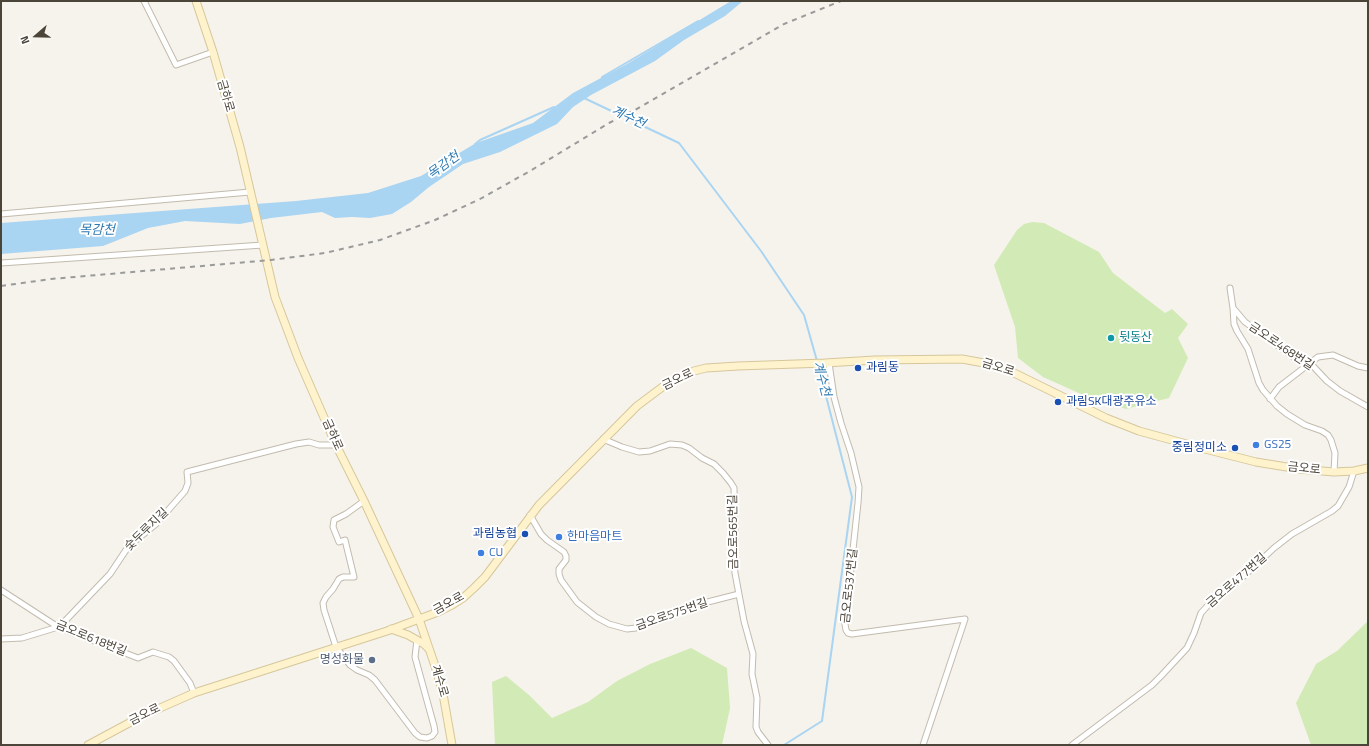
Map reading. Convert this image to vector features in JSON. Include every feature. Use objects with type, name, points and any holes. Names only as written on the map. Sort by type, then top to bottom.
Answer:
[{"type":"main road","name":"금하로","points":[[196,1],[213,52],[240,147],[275,298],[298,358],[336,445],[419,619]]},
{"type":"main road","name":"금오로","points":[[88,745],[142,716],[194,693],[391,629],[452,605],[474,588],[484,577],[530,515],[637,406],[665,385],[694,371],[719,367],[876,360],[962,359],[984,363],[1023,376],[1106,418],[1139,431],[1256,462],[1293,468],[1334,472],[1354,471],[1368,468]]},
{"type":"main road","name":"계수로","points":[[419,619],[443,694],[452,745]]},
{"type":"main road","points":[[391,629],[417,640],[429,648]]},
{"type":"street","points":[[144,1],[176,65],[213,52]]},
{"type":"street","points":[[1,214],[250,192]]},
{"type":"street","points":[[1,263],[263,245]]},
{"type":"street","points":[[1230,288],[1236,331],[1248,348],[1259,383],[1270,399],[1295,419],[1328,435],[1335,453],[1334,472]]},
{"type":"street","name":"금오로468번길","points":[[1233,308],[1245,322],[1255,330],[1300,362],[1310,363],[1327,382],[1368,407]]},
{"type":"street","points":[[1270,399],[1280,387],[1318,357],[1333,355],[1358,366],[1368,368]]},
{"type":"street","name":"금오로537번길","points":[[827,363],[834,397],[851,453],[859,487],[845,624],[846,630],[848,633],[852,634],[965,619],[923,745]]},
{"type":"street","name":"금오로565번길","points":[[603,440],[639,452],[650,451],[670,444],[682,445],[690,448],[702,458],[714,464],[734,488],[734,561],[739,594],[753,654],[752,674],[757,698],[756,727],[768,745]]},
{"type":"street","name":"숯두루지길","points":[[58,627],[106,579],[126,550],[156,524],[181,496],[188,486],[189,480],[187,472],[296,444],[310,442],[319,445],[336,445]]},
{"type":"street","name":"금오로477번길","points":[[1072,745],[1152,685],[1161,676],[1187,648],[1201,613],[1211,602],[1244,576],[1274,548],[1292,534],[1338,506],[1349,487],[1354,471]]},
{"type":"street","points":[[364,501],[346,514],[334,520],[333,527],[339,542],[345,540],[354,577],[343,577],[339,579],[323,603],[324,610],[336,647],[350,665],[369,675],[375,680],[415,733],[420,737],[427,738],[432,736],[435,732],[415,657],[417,640]]},
{"type":"street","name":"금오로575번길","points":[[530,515],[541,534],[564,552],[566,556],[566,560],[559,569],[561,580],[577,602],[596,617],[609,624],[627,629],[636,628],[657,621],[688,607],[739,594]]},
{"type":"street","name":"금오로618번길","points":[[1,590],[58,627],[138,658],[153,652],[169,656],[190,684],[194,693]]},
{"type":"street","points":[[1,639],[22,638],[58,627]]},
{"type":"green space","points":[[1032,222],[1044,223],[1099,252],[1113,273],[1165,313],[1172,309],[1188,324],[1178,338],[1188,358],[1169,398],[1126,409],[1092,399],[1043,377],[1018,358],[1015,327],[994,265],[1017,230],[1024,224]]},
{"type":"green space","points":[[1368,621],[1368,745],[1311,745],[1296,703],[1316,664],[1337,651]]},
{"type":"green space","points":[[691,648],[727,668],[730,708],[722,745],[495,745],[492,682],[506,676],[529,695],[552,718],[588,702],[617,681],[650,664]]},
{"type":"water","name":"목감천","points":[[731,1],[743,1],[725,16],[684,40],[655,61],[591,95],[573,107],[557,124],[500,152],[463,164],[392,214],[370,218],[335,218],[322,212],[271,218],[240,224],[185,221],[148,228],[103,246],[1,254],[1,223],[296,201],[368,193],[421,176],[476,143],[533,123],[573,93],[627,64]]},
{"type":"waterway","name":"목감천","points":[[602,77],[698,21]]},
{"type":"waterway","name":"계수천","points":[[584,98],[679,143],[761,251],[804,315],[817,361]]},
{"type":"waterway","name":"목감천","points":[[475,144],[480,140],[554,107]]},
{"type":"waterway","name":"계수천","points":[[784,745],[822,721],[852,497],[818,365]]},
{"type":"railway","points":[[1,286],[51,279],[271,260],[325,253],[380,240],[435,220],[480,199],[530,171],[609,123],[635,110],[784,24],[841,1]]},
{"type":"place","name":"뒷동산","points":[[1111,338]]},
{"type":"place","name":"과림동","points":[[858,368]]},
{"type":"place","name":"과림SK대광주유소","points":[[1058,402]]},
{"type":"place","name":"GS25","points":[[1256,445]]},
{"type":"place","name":"중림정미소","points":[[1235,448]]},
{"type":"place","name":"과림농협","points":[[525,534]]},
{"type":"place","name":"한마음마트","points":[[559,537]]},
{"type":"place","name":"CU","points":[[481,553]]},
{"type":"place","name":"명성화물","points":[[372,660]]}]
